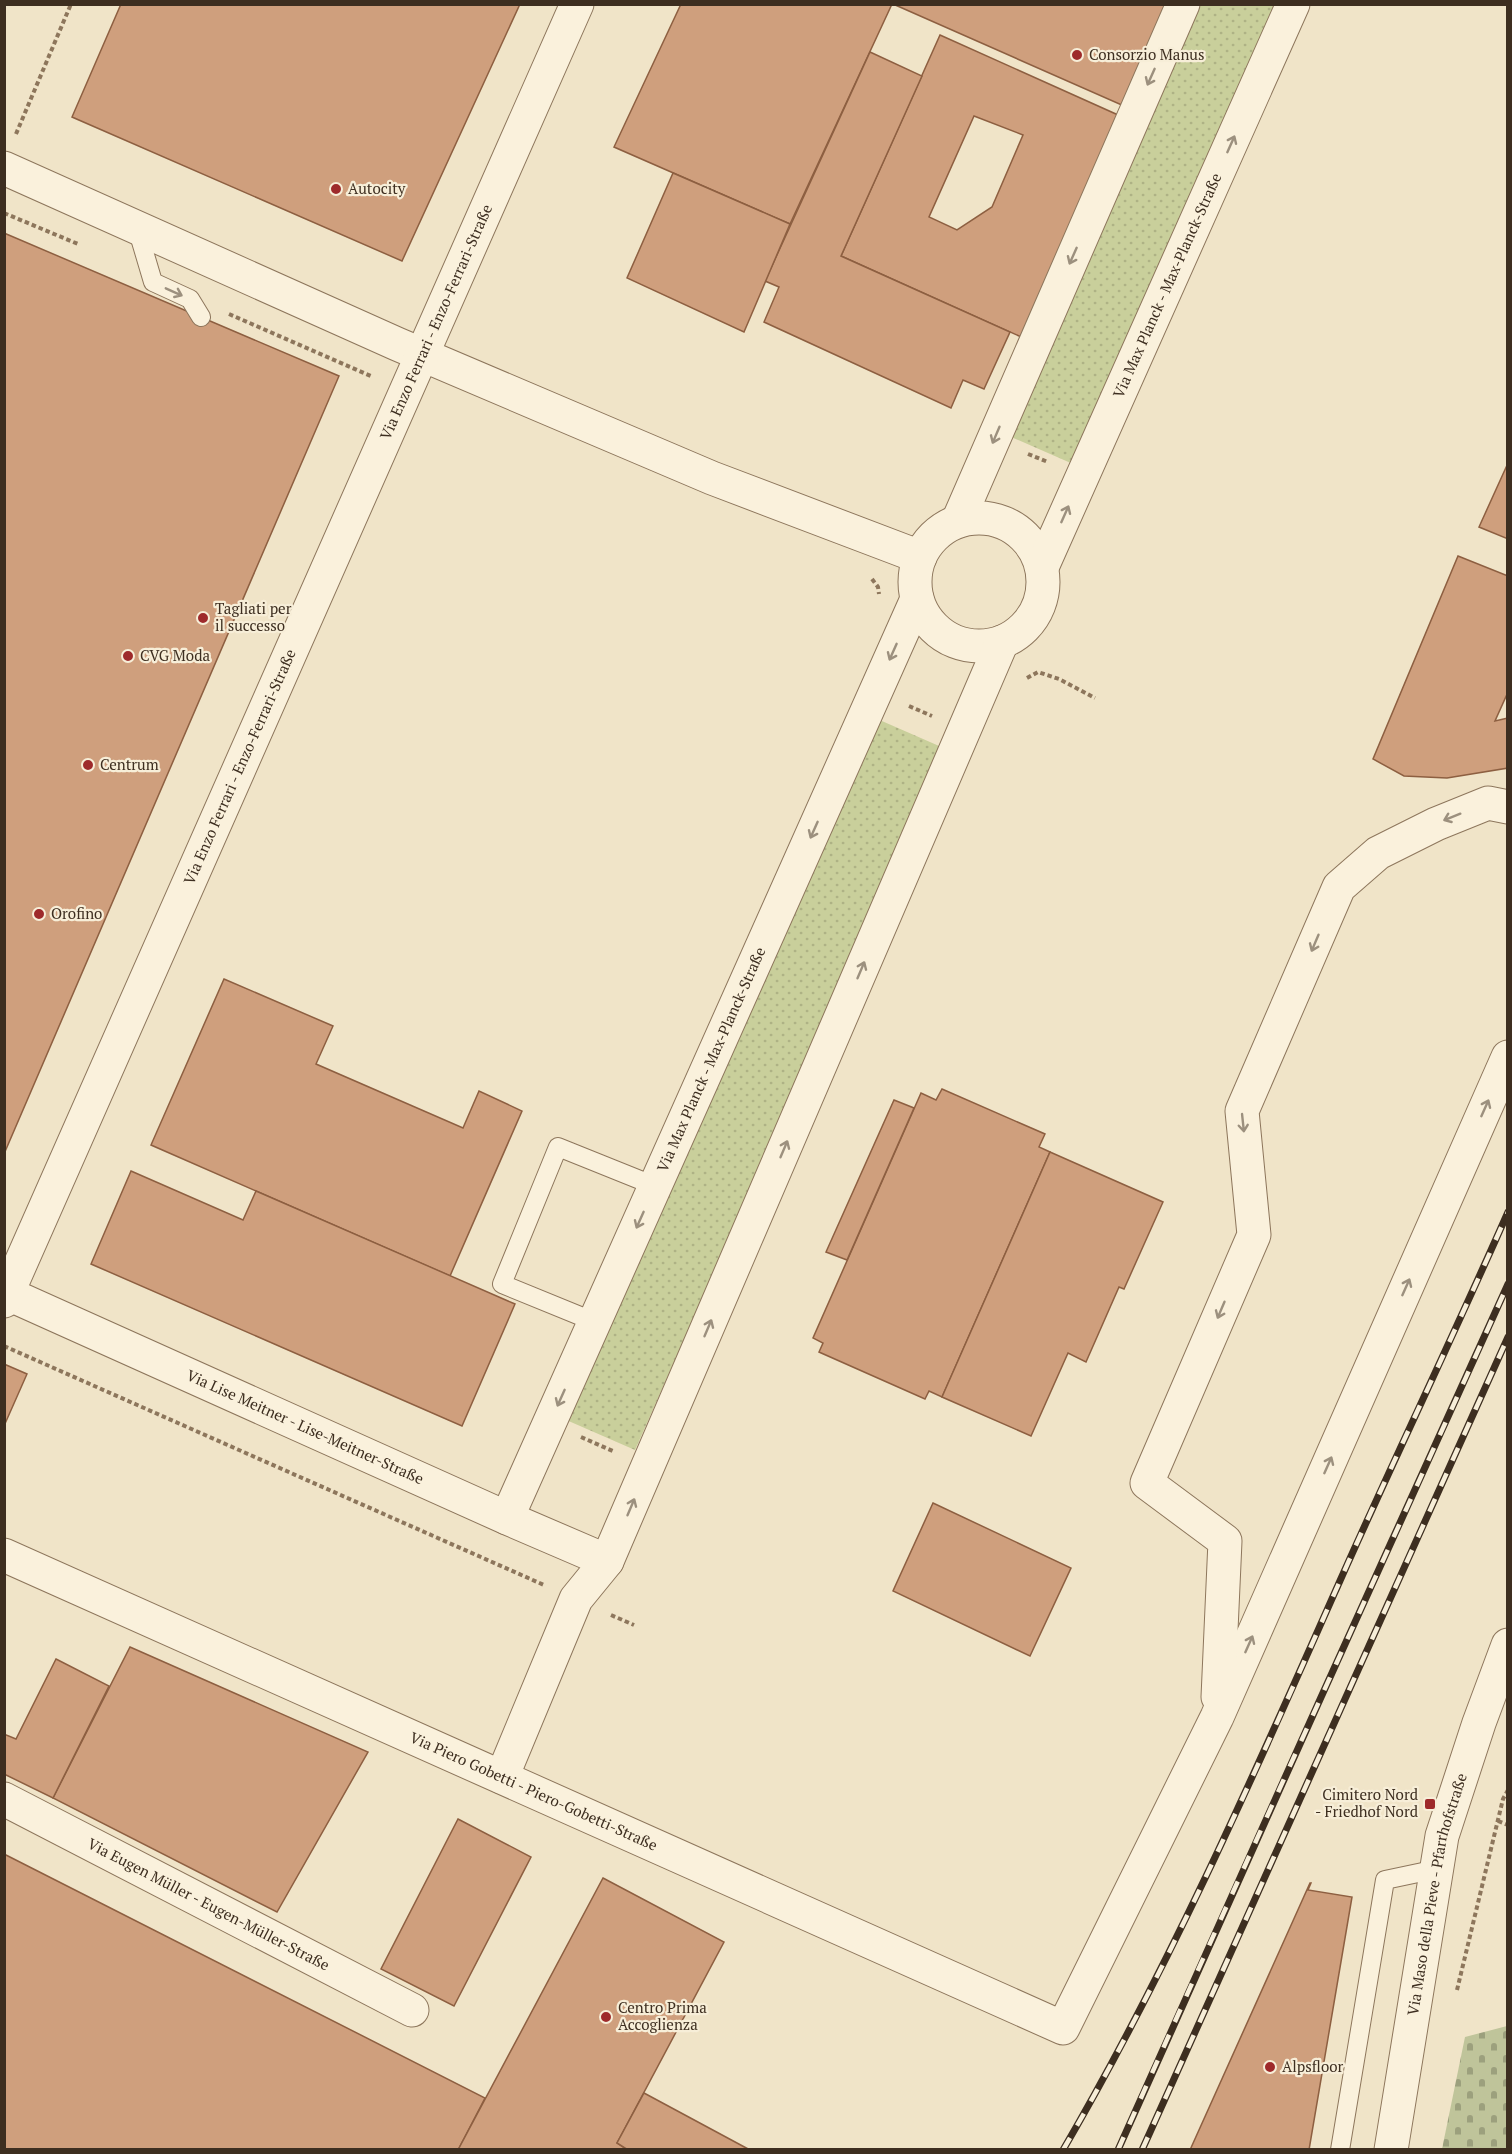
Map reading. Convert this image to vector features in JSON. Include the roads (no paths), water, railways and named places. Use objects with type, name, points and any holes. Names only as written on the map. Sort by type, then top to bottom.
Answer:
[{"type":"street","name":"Via Enzo Ferrari - Enzo-Ferrari-Straße","points":[[6,1295],[578,4]]},
{"type":"street","points":[[958,521],[1183,4]]},
{"type":"street","name":"Via Max Planck - Max-Planck-Straße","points":[[1042,567],[1293,4]]},
{"type":"street","points":[[9,154],[137,228],[422,354],[712,478],[920,557]]},
{"type":"street","points":[[980,518],[1001,522],[1020,532],[1033,548],[1042,567],[1043,588],[1038,608],[1027,626],[1010,639],[991,646],[969,647],[950,640],[932,627],[921,610],[914,588],[916,567],[924,547],[939,531],[958,521],[980,518]]},
{"type":"street","name":"Via Max Planck - Max-Planck-Straße","points":[[507,1518],[876,691],[921,610]]},
{"type":"street","points":[[501,1777],[576,1599],[608,1561],[1002,642]]},
{"type":"street","points":[[1217,1717],[1226,1540],[1147,1483],[1254,1235],[1242,1111],[1339,887],[1378,853],[1436,824],[1488,803],[1508,807]]},
{"type":"street","points":[[1217,1717],[1508,1057]]},
{"type":"street","name":"Via Lise Meitner - Lise-Meitner-Straße","points":[[6,1295],[608,1561]]},
{"type":"street","name":"Via Piero Gobetti - Piero-Gobetti-Straße","points":[[4,1555],[1064,2028],[1217,1717]]},
{"type":"street","name":"Via Maso della Pieve - Pfarrhofstraße","points":[[1391,2150],[1442,1836],[1479,1723],[1508,1645]]},
{"type":"street","name":"Via Eugen Müller - Eugen-Müller-Straße","points":[[4,1799],[412,2010]]},
{"type":"lane","points":[[137,228],[153,282],[190,299],[201,317]]},
{"type":"lane","points":[[595,1322],[502,1284],[558,1147],[655,1186]]},
{"type":"lane","points":[[1340,2150],[1385,1880],[1437,1869]]},
{"type":"railway","points":[[1063,2150],[1139,2012],[1209,1870],[1508,1212]]},
{"type":"railway","points":[[1118,2150],[1508,1284]]},
{"type":"railway","points":[[1142,2150],[1508,1337]]},
{"type":"place","name":"Consorzio Manus","points":[[1077,55]]},
{"type":"place","name":"Autocity","points":[[336,189]]},
{"type":"place","name":"Tagliati per il successo","points":[[203,618]]},
{"type":"place","name":"CVG Moda","points":[[128,656]]},
{"type":"place","name":"Centrum","points":[[88,765]]},
{"type":"place","name":"Orofino","points":[[39,914]]},
{"type":"place","name":"Cimitero Nord - Friedhof Nord","points":[[1430,1804]]},
{"type":"place","name":"Centro Prima Accoglienza","points":[[606,2017]]},
{"type":"place","name":"Alpsfloor","points":[[1270,2067]]}]
